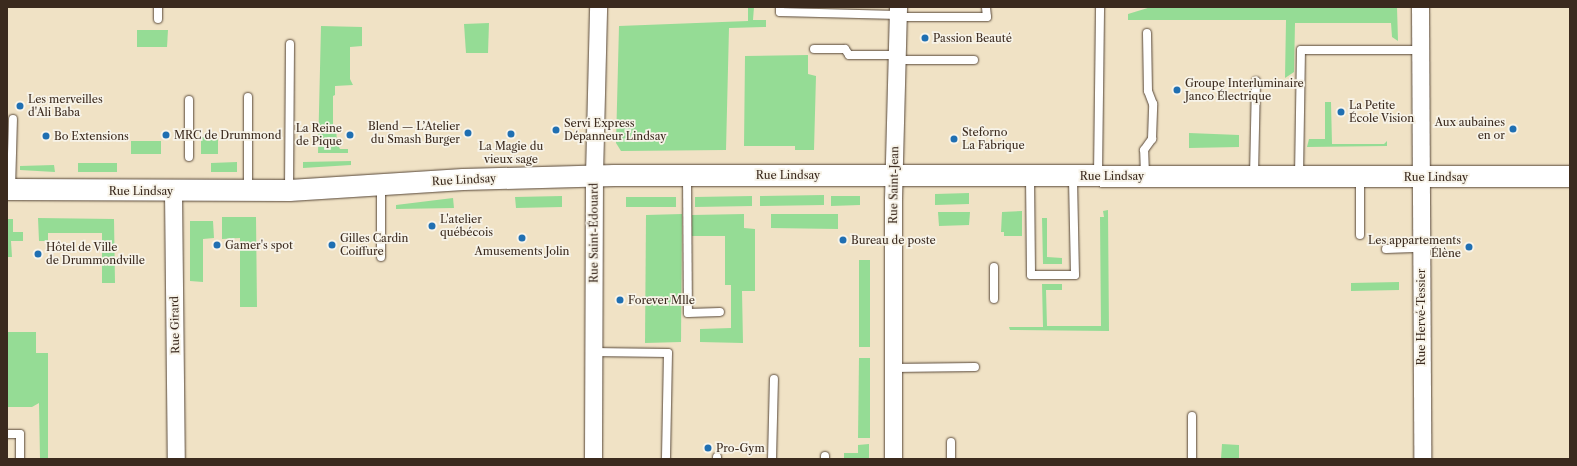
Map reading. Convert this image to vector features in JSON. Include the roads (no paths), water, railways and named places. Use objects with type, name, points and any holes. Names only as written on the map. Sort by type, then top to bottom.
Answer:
[{"type":"street","name":"Rue Saint-Édouard","points":[[593,459],[594,175],[598,7]]},
{"type":"street","name":"Rue Hervé-Tessier","points":[[1420,7],[1422,459]]},
{"type":"street","name":"Rue Saint-Jean","points":[[893,459],[893,175],[898,13]]},
{"type":"street","name":"Rue Lindsay","points":[[9,189],[174,191],[248,189],[289,190],[381,184],[594,175],[1420,178],[1570,176]]},
{"type":"street","name":"Rue Girard","points":[[174,191],[176,459]]},
{"type":"lane","points":[[158,7],[158,19]]},
{"type":"lane","points":[[780,7],[780,12],[898,13],[987,17],[986,7]]},
{"type":"lane","points":[[1098,176],[1100,7]]},
{"type":"lane","points":[[1145,176],[1144,150],[1152,139],[1153,99],[1148,91],[1147,33]]},
{"type":"lane","points":[[289,190],[290,44]]},
{"type":"lane","points":[[814,49],[845,49],[849,55],[974,60]]},
{"type":"lane","points":[[1299,177],[1300,50],[1420,50]]},
{"type":"lane","points":[[1254,177],[1256,81]]},
{"type":"lane","points":[[248,97],[248,189]]},
{"type":"lane","points":[[189,100],[189,157]]},
{"type":"lane","points":[[9,189],[13,119]]},
{"type":"lane","points":[[688,175],[688,313],[720,312]]},
{"type":"lane","points":[[1030,176],[1031,275],[1075,275],[1073,176]]},
{"type":"lane","points":[[1360,177],[1360,235]]},
{"type":"lane","points":[[381,184],[381,257]]},
{"type":"lane","points":[[1386,249],[1421,248]]},
{"type":"lane","points":[[994,267],[994,299]]},
{"type":"lane","points":[[593,352],[668,353],[666,459]]},
{"type":"lane","points":[[893,368],[975,367]]},
{"type":"lane","points":[[772,459],[774,379]]},
{"type":"lane","points":[[1192,416],[1192,459]]},
{"type":"lane","points":[[7,434],[20,434],[20,459]]},
{"type":"lane","points":[[951,442],[951,459]]},
{"type":"place","name":"Passion Beauté","points":[[925,38]]},
{"type":"place","name":"Groupe Interluminaire Janco Électrique","points":[[1177,90]]},
{"type":"place","name":"Les merveilles d'Ali Baba","points":[[20,106]]},
{"type":"place","name":"La Petite École Vision","points":[[1341,112]]},
{"type":"place","name":"Aux aubaines en or","points":[[1513,129]]},
{"type":"place","name":"Servi Express Dépanneur Lindsay","points":[[556,130]]},
{"type":"place","name":"Blend — L’Atelier du Smash Burger","points":[[468,133]]},
{"type":"place","name":"La Magie du vieux sage","points":[[511,134]]},
{"type":"place","name":"MRC de Drummond","points":[[166,135]]},
{"type":"place","name":"La Reine de Pique","points":[[350,135]]},
{"type":"place","name":"Bo Extensions","points":[[46,136]]},
{"type":"place","name":"Steforno La Fabrique","points":[[954,139]]},
{"type":"place","name":"L'atelier québécois","points":[[432,226]]},
{"type":"place","name":"Amusements Jolin","points":[[522,238]]},
{"type":"place","name":"Bureau de poste","points":[[843,240]]},
{"type":"place","name":"Gamer's spot","points":[[217,245]]},
{"type":"place","name":"Gilles Cardin Coiffure","points":[[332,245]]},
{"type":"place","name":"Les appartements Élène","points":[[1469,247]]},
{"type":"place","name":"Hôtel de Ville de Drummondville","points":[[38,254]]},
{"type":"place","name":"Forever Mlle","points":[[620,300]]},
{"type":"place","name":"Pro-Gym","points":[[708,448]]}]
